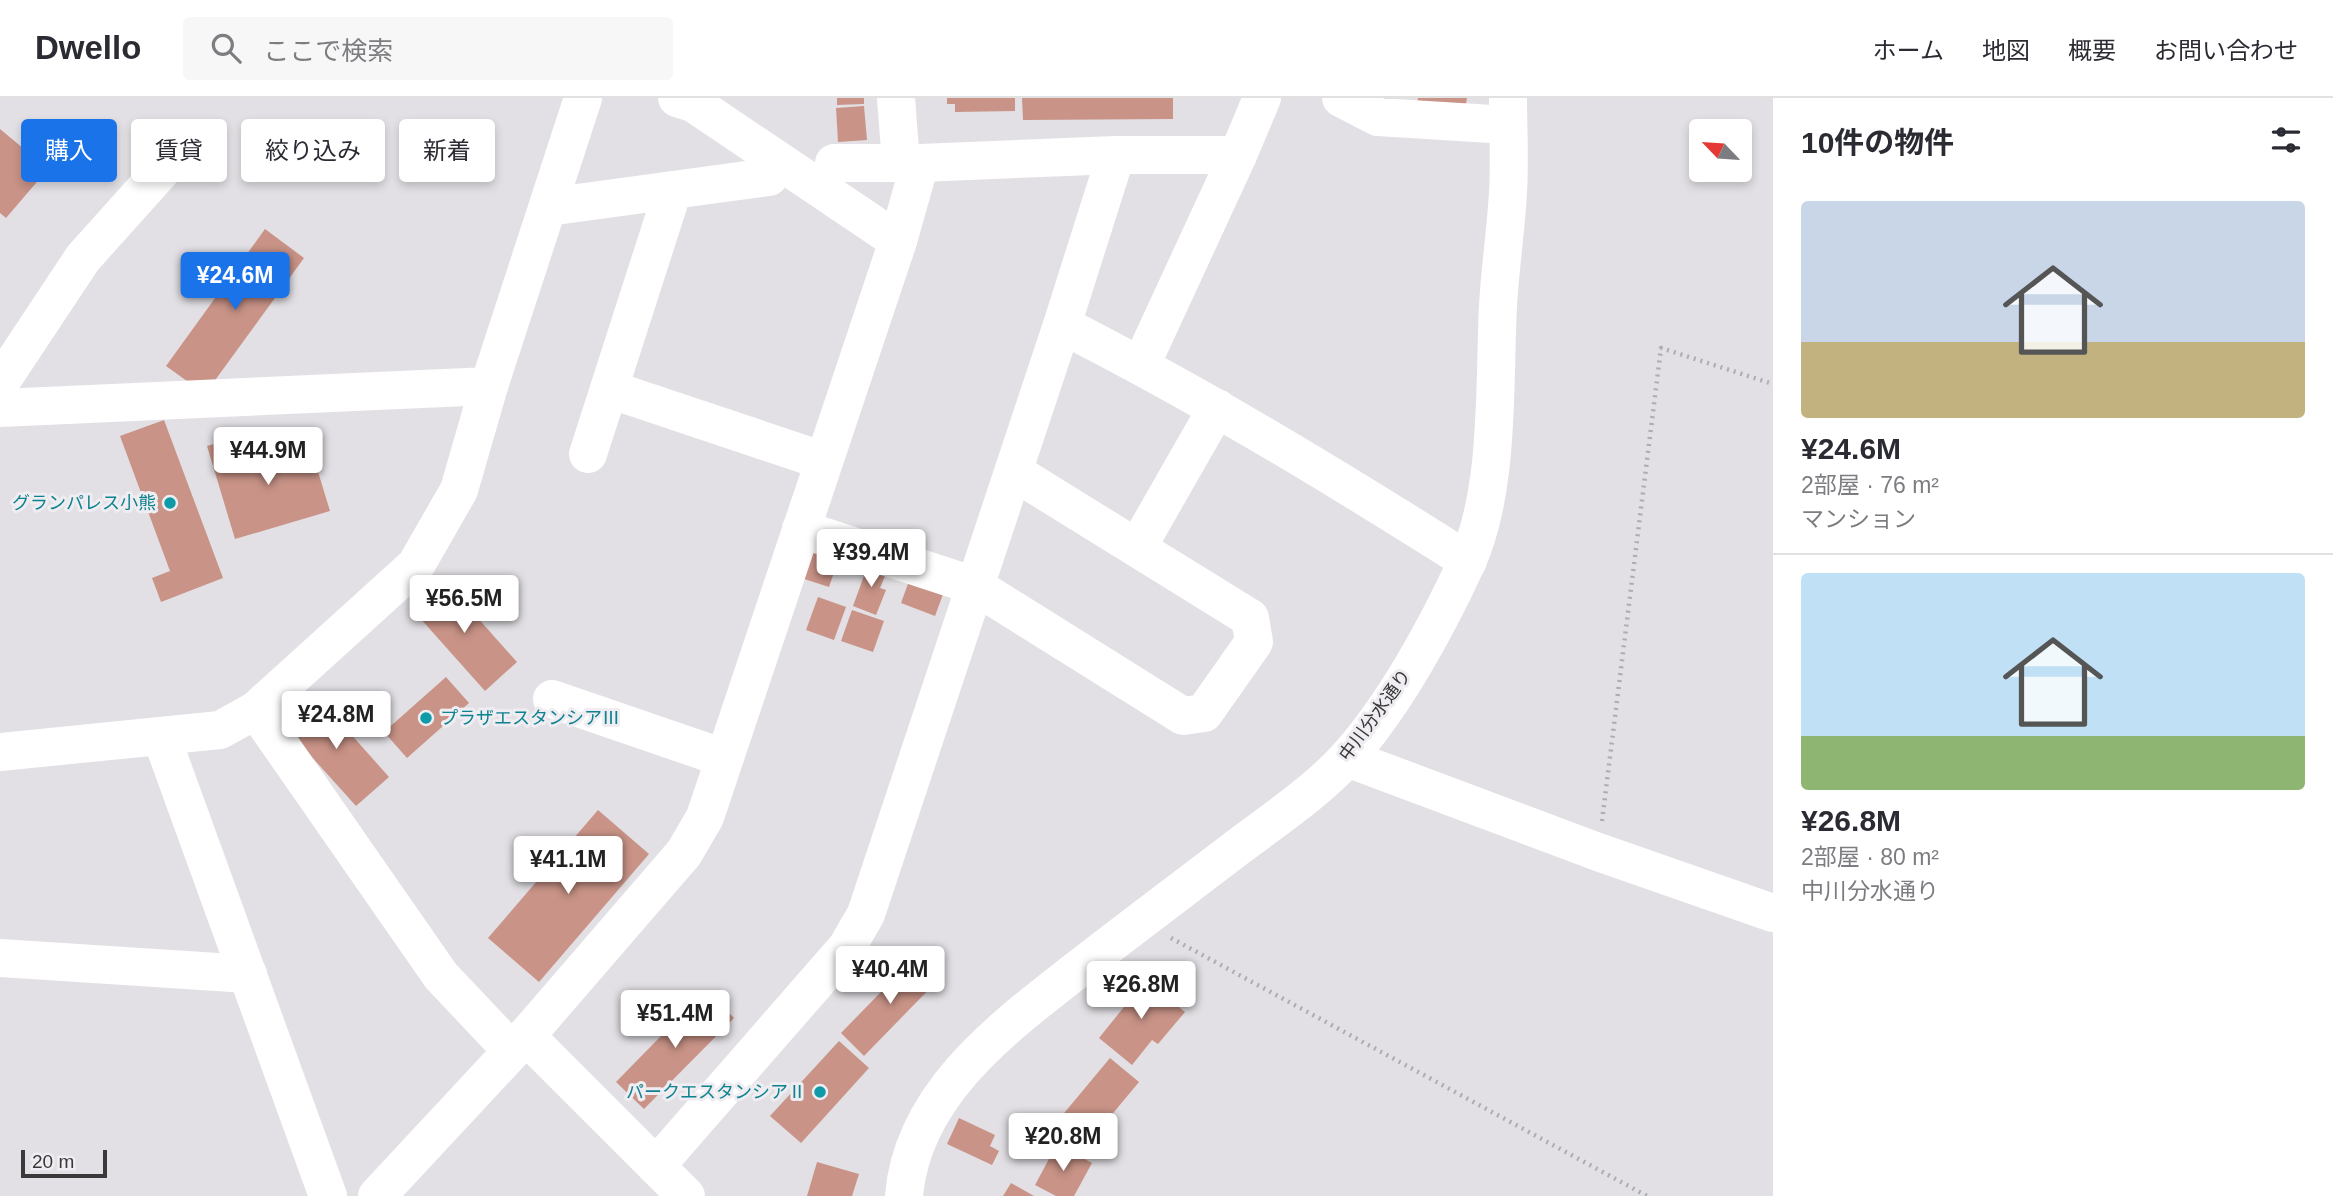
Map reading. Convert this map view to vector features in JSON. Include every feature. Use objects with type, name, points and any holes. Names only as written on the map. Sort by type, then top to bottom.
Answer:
[{"type":"street","points":[[0,752],[220,730],[256,710],[416,565],[459,490],[489,386],[583,98]]},
{"type":"street","points":[[677,98],[693,103],[898,241]]},
{"type":"street","points":[[377,1196],[518,1043],[684,853],[705,817],[898,241],[911,163],[896,98]]},
{"type":"street","points":[[1141,365],[1262,98]]},
{"type":"street","points":[[1340,98],[1378,117],[1508,112]]},
{"type":"street","name":"中川分水通り","points":[[904,1196],[912,1156],[925,1126],[941,1097],[960,1073],[1013,1020],[1287,811],[1347,758],[1381,713],[1410,667],[1468,561],[1482,519],[1491,470],[1499,300],[1508,189],[1508,112]]},
{"type":"street","points":[[656,1166],[847,947],[866,914],[1014,472],[1116,155]]},
{"type":"street","points":[[834,163],[911,163],[1116,155],[1238,155]]},
{"type":"street","points":[[548,207],[769,177]]},
{"type":"street","points":[[0,383],[83,258],[151,182]]},
{"type":"street","points":[[588,454],[673,190]]},
{"type":"street","points":[[1062,325],[1141,365],[1302,456],[1468,561]]},
{"type":"street","points":[[0,408],[489,386]]},
{"type":"street","points":[[609,389],[824,461]]},
{"type":"street","points":[[1137,548],[1217,408]]},
{"type":"street","points":[[801,529],[975,586],[1183,716],[1204,713],[1254,642],[1250,618],[1014,472]]},
{"type":"street","points":[[552,699],[724,758]]},
{"type":"street","points":[[256,710],[441,976],[656,1166],[686,1196]]},
{"type":"street","points":[[161,736],[328,1196]]},
{"type":"street","points":[[1347,758],[1598,852],[1773,912]]},
{"type":"street","points":[[0,958],[247,974]]},
{"type":"path","points":[[1598,852],[1661,348],[1773,384]]},
{"type":"path","points":[[1140,921],[1647,1196]]},
{"type":"building","points":[[837,98],[864,98],[864,104],[837,105]]},
{"type":"building","points":[[947,98],[1015,98],[1015,111],[955,112],[955,104],[947,104]]},
{"type":"building","points":[[1022,98],[1173,98],[1173,119],[1023,120]]},
{"type":"building","points":[[1418,98],[1467,98],[1465,110],[1417,104]]},
{"type":"building","points":[[864,106],[867,140],[838,142],[836,108]]},
{"type":"building","points":[[0,129],[21,146],[21,182],[37,182],[6,218],[0,213]]},
{"type":"building","points":[[265,229],[304,258],[205,394],[166,366]]},
{"type":"building","name":"グランパレス小熊","points":[[164,420],[223,578],[161,602],[152,578],[170,571],[120,436]]},
{"type":"building","points":[[235,438],[242,463],[309,442],[330,511],[235,539],[207,446]]},
{"type":"building","points":[[818,541],[842,549],[829,587],[798,577]]},
{"type":"building","points":[[869,562],[888,569],[880,588],[886,590],[876,615],[853,606]]},
{"type":"building","points":[[913,570],[945,589],[935,616],[901,603]]},
{"type":"building","points":[[443,579],[517,662],[485,691],[411,608]]},
{"type":"building","points":[[818,597],[846,607],[834,640],[806,630]]},
{"type":"building","points":[[852,610],[884,621],[873,652],[841,641]]},
{"type":"building","name":"プラザエスタンシアⅢ","points":[[446,677],[469,703],[407,758],[384,732]]},
{"type":"building","points":[[316,695],[389,777],[356,806],[283,725]]},
{"type":"building","points":[[598,810],[649,854],[539,982],[488,938]]},
{"type":"building","points":[[917,955],[940,978],[864,1056],[841,1033]]},
{"type":"building","points":[[1140,975],[1185,1012],[1158,1044],[1152,1040],[1132,1065],[1099,1038],[1128,1002],[1122,997]]},
{"type":"building","points":[[706,990],[734,1018],[644,1109],[616,1082]]},
{"type":"building","name":"パークエスタンシアⅡ","points":[[839,1041],[869,1068],[801,1143],[770,1116]]},
{"type":"building","points":[[1110,1058],[1139,1082],[1089,1142],[1060,1118]]},
{"type":"building","points":[[959,1118],[995,1135],[990,1146],[999,1151],[992,1165],[947,1144]]},
{"type":"building","points":[[1057,1144],[1092,1163],[1074,1196],[1056,1196],[1035,1185]]},
{"type":"building","points":[[817,1162],[859,1174],[852,1196],[807,1196]]},
{"type":"building","points":[[1011,1183],[1034,1196],[1003,1196]]},
{"type":"place","name":"グランパレス小熊","points":[[170,503]]},
{"type":"place","name":"プラザエスタンシアⅢ","points":[[426,718]]},
{"type":"place","name":"パークエスタンシアⅡ","points":[[820,1092]]}]
